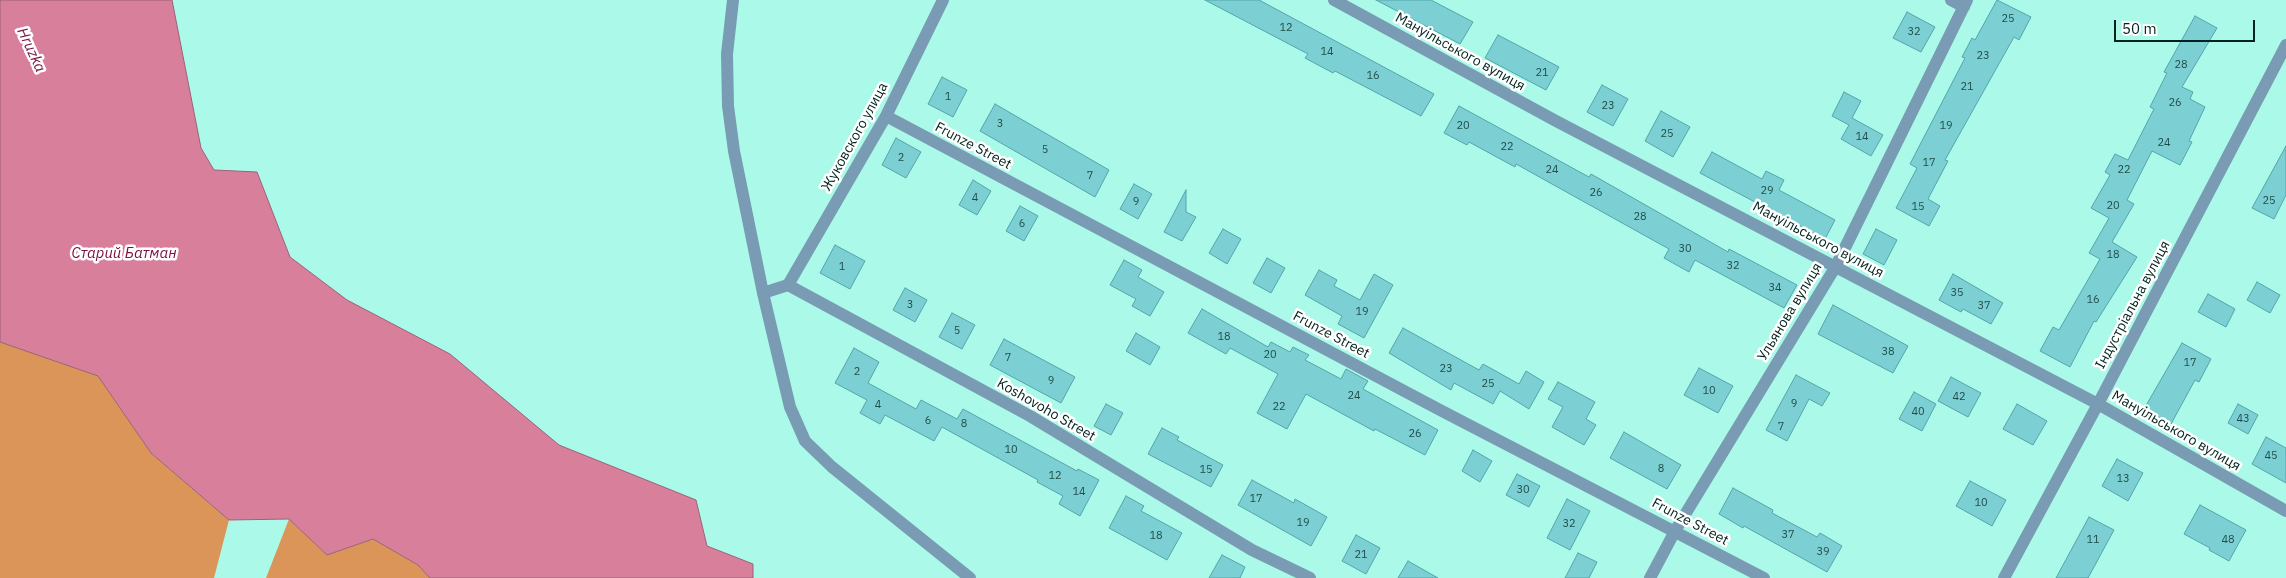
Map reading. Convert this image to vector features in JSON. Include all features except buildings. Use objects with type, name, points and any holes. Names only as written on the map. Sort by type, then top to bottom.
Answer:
[{"type":"street","points":[[733,0],[727,54],[728,106],[734,151],[763,293],[790,407],[805,441],[832,467],[970,578]]},
{"type":"street","name":"Жуковского улица","points":[[788,285],[886,116],[943,0]]},
{"type":"street","name":"Мануільського вулиця","points":[[1334,0],[1556,121],[2098,404],[2286,511]]},
{"type":"street","points":[[1951,0],[1966,3]]},
{"type":"street","name":"Ульянова вулиця","points":[[1650,578],[1675,531],[1836,266],[1966,3]]},
{"type":"street","name":"Індустріальна вулиця","points":[[2004,578],[2098,404],[2286,45]]},
{"type":"street","name":"Frunze Street","points":[[886,116],[1440,410],[1764,578]]},
{"type":"street","points":[[763,293],[788,285]]},
{"type":"street","name":"Koshovoho Street","points":[[788,285],[1030,416],[1252,550],[1310,578]]},
{"type":"shaded area","points":[[0,342],[98,376],[151,453],[229,520],[214,578],[0,578]]},
{"type":"shaded area","points":[[289,519],[327,555],[373,539],[418,565],[430,578],[266,578]]},
{"type":"water","name":"Старий Батман","points":[[0,0],[172,0],[201,148],[214,170],[257,172],[290,257],[347,300],[450,354],[559,445],[696,500],[707,546],[753,564],[753,578],[430,578],[418,565],[373,539],[327,555],[289,519],[229,520],[151,453],[98,376],[0,342]]},
{"type":"water label","name":"Hruzka","points":[[31,50]]}]
